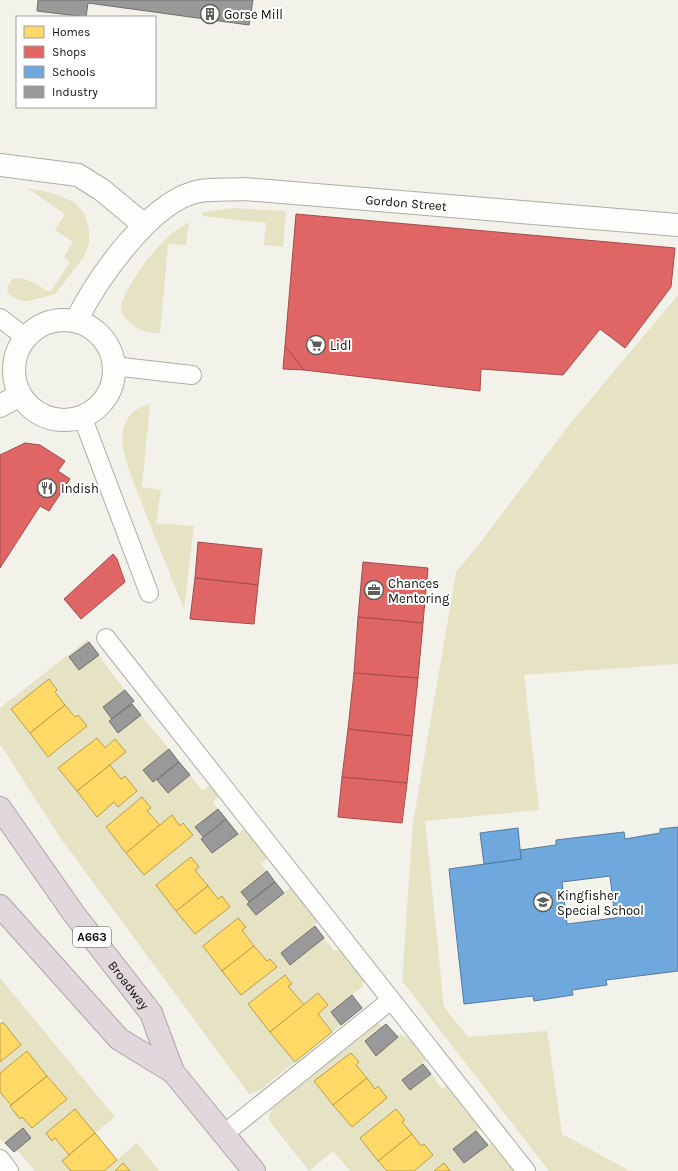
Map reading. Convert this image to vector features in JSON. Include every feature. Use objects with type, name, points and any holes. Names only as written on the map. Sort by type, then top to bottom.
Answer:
[{"type":"highway","name":"Broadway","points":[[0,808],[74,914],[151,1013],[173,1072],[254,1171]]},
{"type":"highway","name":"Broadway","points":[[0,906],[118,1039],[173,1072]]},
{"type":"street","points":[[0,166],[78,175],[102,190],[144,225]]},
{"type":"street","name":"Gordon Street","points":[[76,321],[90,295],[144,225],[169,204],[200,191],[244,189],[678,225]]},
{"type":"street","points":[[62,319],[76,321],[88,326],[98,333],[106,342],[114,366],[113,380],[101,404],[73,420],[50,418],[37,412],[26,403],[20,395],[14,378],[14,364],[17,350],[25,337],[36,328],[48,322],[62,319]]},
{"type":"street","points":[[0,406],[20,395]]},
{"type":"lane","points":[[0,318],[25,337]]},
{"type":"lane","points":[[114,366],[192,375]]},
{"type":"lane","points":[[82,416],[149,593]]},
{"type":"lane","points":[[106,638],[526,1171]]},
{"type":"lane","points":[[224,1134],[391,1000]]},
{"type":"lane","points":[[0,1160],[9,1171]]},
{"type":"shaded area","points":[[27,188],[52,193],[74,202],[84,213],[89,229],[89,244],[83,258],[55,294],[28,301],[21,301],[9,295],[7,288],[11,280],[21,278],[50,292],[70,262],[64,257],[73,242],[55,230],[65,214]]},
{"type":"shaded area","points":[[234,208],[286,211],[283,247],[264,245],[266,223],[203,216],[202,212]]},
{"type":"shaded area","points":[[189,222],[186,245],[168,244],[160,333],[140,330],[133,326],[124,317],[121,310],[126,292],[132,281],[157,248],[171,234]]},
{"type":"shaded area","points":[[678,295],[678,664],[524,675],[539,810],[425,821],[444,1007],[468,1037],[547,1031],[562,1134],[630,1171],[549,1171],[402,981],[413,823],[456,572],[477,547],[569,425]]},
{"type":"shaded area","points":[[150,404],[142,487],[161,490],[156,523],[194,526],[184,609],[133,480],[123,449],[123,430],[129,416],[137,409]]},
{"type":"shaded area","points":[[87,640],[125,690],[103,707],[112,719],[109,721],[118,733],[141,715],[169,749],[143,770],[153,782],[157,780],[168,793],[190,775],[203,791],[212,783],[221,794],[213,802],[218,809],[195,827],[212,853],[247,827],[270,856],[261,864],[267,871],[241,892],[256,915],[291,887],[319,921],[281,953],[324,938],[334,951],[343,949],[364,977],[363,986],[331,1012],[341,1025],[332,1032],[318,1014],[304,1005],[288,986],[292,984],[285,975],[248,1004],[295,1062],[260,1090],[249,1094],[59,836],[0,744],[0,708]],"holes":[[[49,679],[57,690],[55,692],[75,717],[78,715],[87,726],[49,757],[11,709]],[[96,738],[105,748],[115,739],[126,752],[110,765],[121,779],[125,776],[137,791],[118,807],[114,802],[97,816],[59,768]],[[142,797],[147,811],[160,825],[172,815],[180,826],[183,823],[144,875],[106,828]],[[191,857],[199,867],[195,870],[218,899],[222,896],[230,907],[195,934],[156,885]],[[238,918],[245,927],[242,930],[267,961],[271,959],[277,967],[241,995],[203,946]]]},
{"type":"shaded area","points":[[0,978],[115,1117],[95,1133],[75,1109],[46,1133],[52,1141],[55,1138],[69,1155],[63,1161],[71,1171],[35,1171],[17,1150],[31,1138],[23,1128],[5,1143],[0,1139],[0,1092],[20,1119],[22,1117],[32,1128],[67,1099],[27,1051],[0,1073],[0,1062],[21,1045],[0,1018]]},
{"type":"shaded area","points":[[378,1023],[383,1027],[365,1041],[376,1055],[401,1034],[412,1042],[426,1061],[403,1080],[410,1090],[431,1074],[442,1089],[447,1085],[481,1127],[453,1149],[464,1163],[492,1142],[514,1169],[513,1171],[450,1171],[444,1163],[434,1171],[414,1171],[433,1155],[424,1144],[421,1146],[402,1122],[405,1120],[396,1109],[360,1138],[387,1171],[350,1171],[333,1151],[309,1171],[268,1119],[272,1107]],"holes":[[[351,1053],[359,1062],[356,1065],[375,1089],[378,1086],[387,1098],[352,1127],[314,1082]]]},
{"type":"shaded area","points":[[137,1143],[159,1171],[130,1171],[123,1164],[115,1171],[104,1171]]},
{"type":"building: Homes","points":[[49,679],[57,690],[55,692],[65,705],[30,733],[11,709]]},
{"type":"building: Homes","points":[[65,705],[75,717],[78,715],[87,726],[48,757],[30,733]]},
{"type":"building: Homes","points":[[97,738],[105,748],[115,739],[126,752],[77,791],[58,768]]},
{"type":"building: Homes","points":[[110,765],[121,779],[125,776],[137,791],[118,807],[114,802],[97,817],[77,791]]},
{"type":"building: Homes","points":[[142,797],[151,808],[147,811],[160,825],[126,853],[106,827]]},
{"type":"building: Homes","points":[[172,815],[180,826],[183,823],[193,835],[144,875],[126,853]]},
{"type":"building: Homes","points":[[191,857],[199,867],[195,870],[208,886],[176,911],[156,885]]},
{"type":"building: Homes","points":[[208,886],[218,899],[222,896],[230,907],[195,934],[176,911]]},
{"type":"building: Homes","points":[[238,918],[246,927],[242,930],[254,946],[222,971],[203,946]]},
{"type":"building: Homes","points":[[254,946],[267,961],[270,959],[277,967],[241,995],[222,971]]},
{"type":"building: Homes","points":[[285,975],[292,984],[288,986],[304,1005],[270,1032],[248,1004]]},
{"type":"building: Homes","points":[[318,993],[328,1005],[318,1014],[332,1032],[295,1062],[270,1032]]},
{"type":"building: Homes","points":[[3,1022],[21,1045],[0,1062],[0,1024]]},
{"type":"building: Homes","points":[[27,1051],[47,1076],[11,1105],[0,1092],[0,1073]]},
{"type":"building: Homes","points":[[351,1053],[359,1062],[356,1065],[367,1078],[333,1105],[314,1081]]},
{"type":"building: Homes","points":[[47,1076],[67,1099],[32,1128],[22,1117],[20,1119],[10,1106]]},
{"type":"building: Homes","points":[[367,1078],[375,1089],[378,1086],[387,1098],[352,1127],[333,1105]]},
{"type":"building: Homes","points":[[75,1109],[95,1133],[69,1155],[55,1138],[52,1141],[46,1133]]},
{"type":"building: Homes","points":[[396,1109],[405,1120],[402,1122],[412,1134],[378,1161],[360,1138]]},
{"type":"building: Homes","points":[[95,1133],[117,1160],[104,1171],[71,1171],[62,1161]]},
{"type":"building: Homes","points":[[412,1134],[421,1146],[424,1144],[433,1155],[414,1171],[387,1171],[378,1161]]},
{"type":"building: Homes","points":[[123,1163],[130,1171],[115,1171]]},
{"type":"building: Homes","points":[[444,1163],[450,1171],[434,1171]]},
{"type":"building: Shops","points":[[296,214],[675,248],[671,287],[625,348],[600,329],[563,375],[481,369],[480,391],[304,370],[285,346]]},
{"type":"building: Shops","points":[[285,346],[304,370],[283,369]]},
{"type":"building: Shops","points":[[25,443],[40,445],[65,461],[58,471],[70,479],[49,511],[40,506],[0,568],[0,455]]},
{"type":"building: Shops","points":[[198,542],[262,549],[258,585],[195,578]]},
{"type":"building: Shops","points":[[113,554],[117,559],[125,582],[81,619],[64,599]]},
{"type":"building: Shops","points":[[363,562],[428,568],[423,623],[358,617]]},
{"type":"building: Shops","points":[[195,578],[258,585],[254,624],[190,619]]},
{"type":"building: Shops","points":[[358,617],[423,623],[418,678],[354,673]]},
{"type":"building: Shops","points":[[354,673],[418,678],[412,736],[348,729]]},
{"type":"building: Shops","points":[[348,729],[412,736],[407,783],[342,777]]},
{"type":"building: Shops","points":[[342,777],[407,783],[402,823],[338,817]]},
{"type":"building: Schools","points":[[678,827],[678,971],[606,980],[607,985],[572,990],[573,995],[534,1001],[533,996],[464,1004],[449,869],[521,859],[520,850],[556,845],[556,840],[624,832],[625,839],[660,833],[660,829]],"holes":[[[610,876],[615,918],[567,924],[562,882]]]},
{"type":"building: Schools","points":[[518,828],[521,859],[484,864],[480,833]]},
{"type":"building: Industry","name":"Gorse Mill","points":[[38,0],[253,0],[249,25],[88,3],[86,16],[37,11]]},
{"type":"building: Industry","points":[[89,642],[99,655],[79,670],[69,657]]},
{"type":"building: Industry","points":[[125,690],[134,701],[112,719],[103,707]]},
{"type":"building: Industry","points":[[132,704],[141,715],[118,733],[109,721]]},
{"type":"building: Industry","points":[[169,749],[179,762],[153,782],[143,770]]},
{"type":"building: Industry","points":[[179,762],[190,775],[168,793],[157,780]]},
{"type":"building: Industry","points":[[218,809],[226,819],[204,838],[195,827]]},
{"type":"building: Industry","points":[[226,819],[238,834],[212,853],[201,839]]},
{"type":"building: Industry","points":[[267,871],[275,882],[249,902],[241,892]]},
{"type":"building: Industry","points":[[275,882],[284,893],[256,915],[247,904]]},
{"type":"building: Industry","points":[[315,926],[324,938],[290,965],[281,953]]},
{"type":"building: Industry","points":[[352,995],[362,1008],[341,1025],[331,1012]]},
{"type":"building: Industry","points":[[386,1024],[398,1037],[376,1056],[365,1041]]},
{"type":"building: Industry","points":[[423,1064],[431,1074],[410,1090],[402,1080]]},
{"type":"building: Industry","points":[[23,1128],[31,1138],[14,1152],[5,1143]]},
{"type":"building: Industry","points":[[476,1131],[488,1145],[464,1163],[453,1149]]},
{"type":"place","name":"Gorse Mill","points":[[210,14]]},
{"type":"place","name":"Lidl","points":[[316,345]]},
{"type":"place","name":"Indish","points":[[47,488]]},
{"type":"place","name":"Chances Mentoring","points":[[374,590]]},
{"type":"place","name":"Kingfisher Special School","points":[[543,902]]}]
